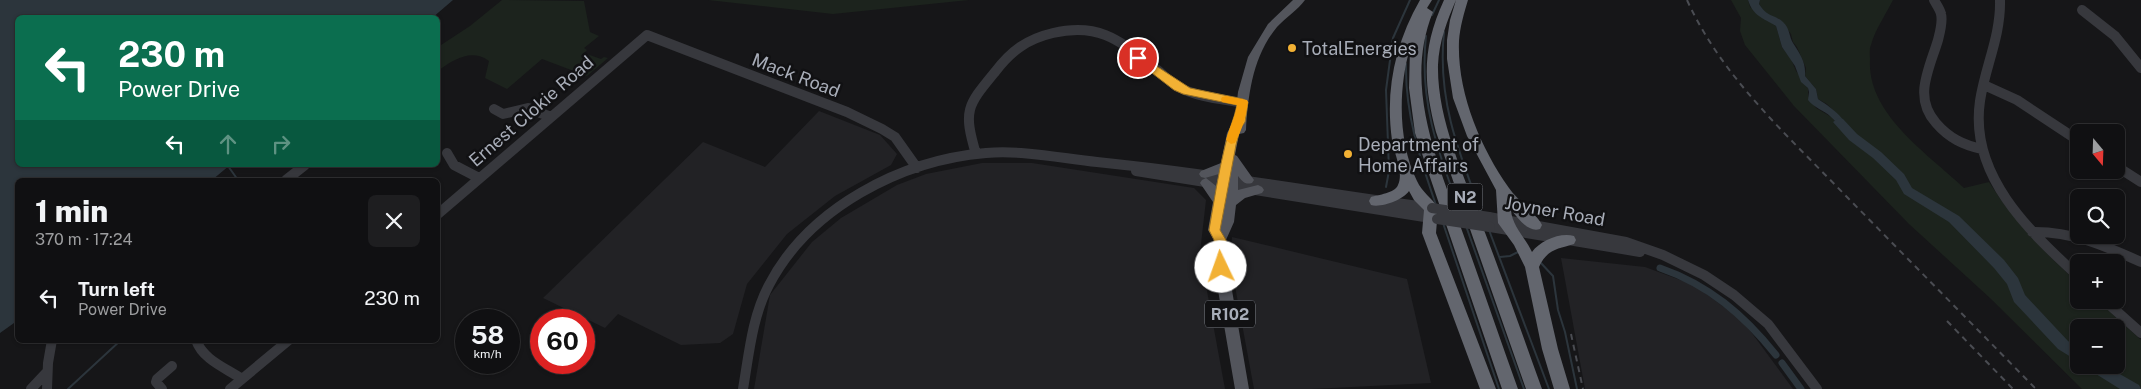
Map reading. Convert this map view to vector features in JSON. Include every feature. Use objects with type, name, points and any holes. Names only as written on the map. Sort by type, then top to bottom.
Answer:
[{"type":"highway","points":[[1426,0],[1410,29],[1399,71],[1396,97],[1398,134],[1407,173],[1421,201],[1433,214],[1428,227],[1429,233],[1488,389]]},
{"type":"highway","name":"N2","points":[[1433,0],[1425,16],[1417,52],[1417,108],[1422,133],[1510,389]]},
{"type":"highway","name":"N2","points":[[1450,0],[1439,27],[1434,50],[1432,75],[1442,131],[1534,389]]},
{"type":"highway","points":[[1462,0],[1453,37],[1455,84],[1460,103],[1474,137],[1502,192],[1535,225]]},
{"type":"highway","points":[[1376,201],[1400,193],[1407,173]]},
{"type":"highway","points":[[1502,192],[1507,225],[1520,242],[1532,267],[1550,349],[1562,389]]},
{"type":"highway","points":[[1532,267],[1537,254],[1542,249],[1555,242],[1569,240]]},
{"type":"main road","name":"R102","points":[[1242,389],[1221,267],[1220,240],[1225,232],[1228,176],[1239,133],[1239,122],[1248,72],[1260,41],[1281,15],[1300,0]]},
{"type":"main road","points":[[1248,180],[1228,176],[1205,178],[1225,204],[1241,194],[1258,190]]},
{"type":"street","points":[[1934,0],[1942,21],[1923,90],[1922,98],[1924,105],[1932,118],[1954,139],[1982,149]]},
{"type":"street","points":[[2000,0],[2000,18],[1977,117],[1982,149],[1991,172],[2008,202],[2032,232],[2070,268]]},
{"type":"street","points":[[2082,10],[2111,32],[2141,68]]},
{"type":"street","points":[[976,154],[968,111],[970,103],[1011,52],[1021,44],[1033,39],[1069,31],[1090,30],[1108,36],[1187,92],[1243,102]]},
{"type":"street","name":"Ernest Clokie Road","points":[[440,212],[647,35]]},
{"type":"street","name":"Mack Road","points":[[647,35],[848,112],[895,137],[917,168]]},
{"type":"street","points":[[1984,85],[2017,100],[2070,135]]},
{"type":"street","points":[[494,109],[503,114],[528,108],[551,117]]},
{"type":"street","points":[[447,153],[454,165],[479,178]]},
{"type":"street","name":"Joyner Road","points":[[743,389],[760,306],[768,287],[784,260],[800,242],[840,208],[874,186],[917,168],[976,154],[1032,153],[1098,163],[1113,168],[1150,170],[1205,178],[1228,176],[1258,190],[1490,222],[1569,240],[1641,252],[1675,261]]},
{"type":"street","points":[[289,178],[302,167]]},
{"type":"street","points":[[2125,172],[2141,182]]},
{"type":"street","name":"Joyner Road","points":[[1248,180],[1376,201],[1433,214]]},
{"type":"street","name":"Joyner Road","points":[[1507,225],[1535,225],[1626,242],[1650,249],[1704,275],[1734,295],[1768,324],[1817,389]]},
{"type":"street","points":[[2032,232],[2054,231],[2076,235],[2141,262]]},
{"type":"street","points":[[2114,309],[2141,334]]},
{"type":"street","points":[[47,389],[51,343]]},
{"type":"street","points":[[197,343],[204,356],[242,379]]},
{"type":"street","points":[[230,389],[284,343]]},
{"type":"street","points":[[162,389],[156,382],[157,379],[172,366]]},
{"type":"street","points":[[32,389],[48,372]]},
{"type":"shaded area","points":[[0,0],[453,0],[436,15],[15,15],[15,167],[228,167],[214,178],[15,178],[15,320],[0,333]]},
{"type":"shaded area","points":[[502,0],[584,1],[590,32],[599,36],[584,48],[587,50],[584,53],[601,59],[604,57],[608,58],[587,76],[542,59],[507,89],[485,78],[489,61],[482,57],[462,57],[440,70],[440,46],[470,26]]},
{"type":"shaded area","points":[[708,0],[969,0],[833,14]]},
{"type":"shaded area","points":[[1731,0],[1748,0],[1750,7],[1776,26],[1782,47],[1808,88],[1808,96],[1816,108],[1833,118],[1843,131],[1844,121],[1827,104],[1818,99],[1816,89],[1805,76],[1806,68],[1791,34],[1779,19],[1766,14],[1759,4],[1760,0],[1893,0],[1870,47],[1872,80],[1878,98],[1902,132],[1964,188],[1989,182],[2030,236],[2070,275],[2070,309],[2107,309],[2118,319],[2070,319],[2070,374],[2125,374],[2125,325],[2141,340],[2141,389],[2082,389],[1990,298],[1909,224],[1794,106],[1745,45],[1740,31],[1741,18]]},
{"type":"shaded area","points":[[1748,0],[1760,0],[1759,4],[1768,14],[1780,19],[1785,24],[1802,58],[1805,66],[1805,76],[1816,89],[1818,99],[1842,118],[1849,128],[1850,134],[1808,100],[1808,88],[1801,82],[1795,66],[1782,47],[1776,26],[1756,13]]},
{"type":"shaded area","points":[[819,111],[880,135],[897,154],[891,165],[835,196],[787,234],[747,284],[733,334],[720,343],[681,345],[618,314],[605,328],[595,323],[595,309],[566,309],[543,298],[703,142],[765,167]]},
{"type":"shaded area","points":[[982,163],[1032,163],[1194,188],[1206,200],[1200,253],[1225,389],[754,389],[770,295],[812,242],[841,218],[897,185],[926,174]]},
{"type":"shaded area","points":[[1232,237],[1407,279],[1431,383],[1312,389],[1254,389],[1230,259]]},
{"type":"shaded area","points":[[1561,258],[1645,267],[1694,285],[1743,321],[1793,389],[1585,389]]},
{"type":"waterway","points":[[1386,187],[1389,171],[1386,90],[1393,38],[1410,0]]},
{"type":"waterway","points":[[1432,15],[1439,0]]},
{"type":"waterway","points":[[1444,32],[1444,79],[1451,124],[1481,211]]},
{"type":"waterway","points":[[1426,36],[1425,81],[1432,124],[1437,145],[1459,208]]},
{"type":"waterway","points":[[1406,64],[1406,83],[1411,118],[1424,171],[1436,205]]},
{"type":"waterway","points":[[1839,122],[1853,137],[1877,155],[1900,177],[1908,191],[1954,219],[1999,264],[2013,282],[2019,298],[2063,345],[2070,350]]},
{"type":"waterway","points":[[229,167],[237,178]]},
{"type":"waterway","points":[[1443,223],[1499,389]]},
{"type":"waterway","points":[[1466,226],[1524,389]]},
{"type":"waterway","points":[[1489,230],[1549,389]]},
{"type":"waterway","points":[[1500,257],[1510,256],[1518,252]]},
{"type":"waterway","points":[[1540,262],[1553,276],[1558,310],[1565,332],[1577,389]]},
{"type":"waterway","points":[[1660,268],[1710,292],[1738,314],[1776,355]]},
{"type":"waterway","points":[[68,389],[118,343]]},
{"type":"waterway","points":[[1782,363],[1801,389]]},
{"type":"waterway","points":[[2107,374],[2134,389]]},
{"type":"railway","points":[[1687,0],[1701,28],[1718,54],[1778,127],[2036,389]]},
{"type":"railway","points":[[1947,321],[2013,389]]},
{"type":"railway","points":[[1571,334],[1583,389]]},
{"type":"slow traffic","points":[[1226,99],[1243,102],[1239,122],[1234,128],[1231,140]]},
{"type":"place","name":"TotalEnergies","points":[[1292,48]]},
{"type":"place","name":"Department of Home Affairs","points":[[1348,154]]},
{"type":"route","points":[[1138,58],[1187,92],[1243,102],[1239,122],[1234,128],[1230,145],[1214,230],[1220,240],[1221,267]]}]
